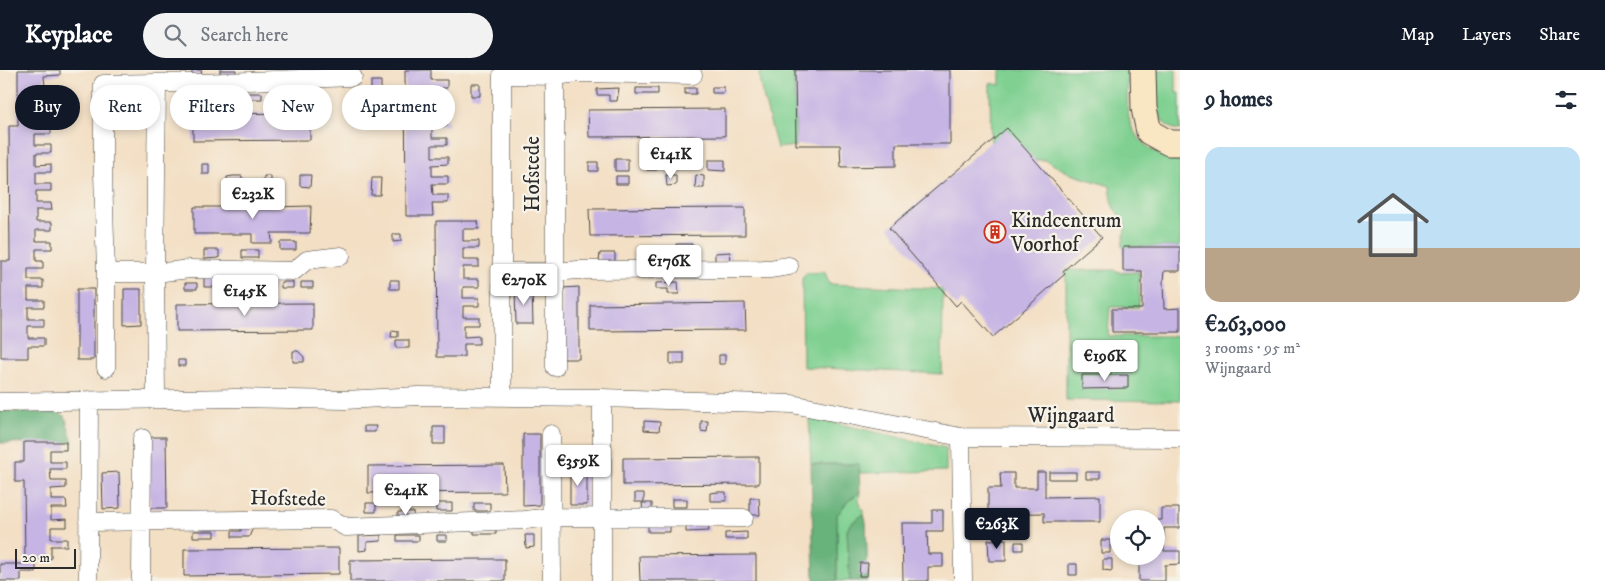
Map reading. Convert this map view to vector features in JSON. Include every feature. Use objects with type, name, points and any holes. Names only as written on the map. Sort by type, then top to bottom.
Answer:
[{"type":"street","points":[[1143,70],[1144,108],[1149,132],[1169,143],[1180,143]]},
{"type":"street","name":"Hofstede","points":[[502,398],[502,75],[555,76],[578,73],[693,75]]},
{"type":"street","name":"Hofstede","points":[[555,76],[555,367]]},
{"type":"street","points":[[106,368],[103,84],[200,84],[352,77]]},
{"type":"street","points":[[156,400],[157,84]]},
{"type":"street","points":[[106,273],[155,273],[190,269],[294,272],[307,260],[341,256]]},
{"type":"street","points":[[502,272],[770,269],[789,266]]},
{"type":"street","points":[[0,402],[236,398],[345,400],[418,396],[602,398],[602,581]]},
{"type":"street","name":"Wijngaard","points":[[602,398],[792,404],[961,437],[1180,438]]},
{"type":"street","points":[[88,581],[89,400]]},
{"type":"street","points":[[551,434],[552,581]]},
{"type":"street","points":[[961,437],[963,581]]},
{"type":"street","points":[[141,581],[142,438]]},
{"type":"street","name":"Hofstede","points":[[88,522],[331,519],[346,527],[551,518],[744,518]]},
{"type":"green space","points":[[759,70],[794,70],[796,146],[777,148],[760,84]]},
{"type":"green space","points":[[1000,70],[1128,70],[1128,112],[1131,126],[1135,133],[1141,141],[1155,152],[1180,160],[1180,247],[1122,247],[1126,224],[1113,207],[1110,186],[1071,174],[1045,160],[1005,160],[991,164],[990,83],[1000,85]]},
{"type":"green space","points":[[1157,70],[1176,70],[1176,93],[1180,93],[1180,130],[1171,128],[1164,123],[1160,115],[1157,97]]},
{"type":"green space","points":[[1066,270],[1139,272],[1139,307],[1110,307],[1108,336],[1180,336],[1180,401],[1066,400]],"holes":[[[1092,375],[1118,375],[1118,388],[1092,388]]]},
{"type":"green space","points":[[825,272],[829,284],[943,289],[942,374],[803,367],[802,279],[806,273]]},
{"type":"green space","points":[[0,411],[59,413],[65,416],[73,442],[0,443]]},
{"type":"green space","points":[[809,418],[946,448],[946,471],[860,473],[859,464],[811,464]]},
{"type":"green space","points":[[811,464],[859,464],[860,492],[847,502],[837,515],[837,581],[814,581]]},
{"type":"green space","points":[[860,492],[859,501],[864,514],[850,524],[847,531],[850,581],[837,581],[837,515],[847,502]]},
{"type":"green space","points":[[864,514],[866,522],[868,581],[850,581],[847,531],[850,524]]},
{"type":"building","points":[[18,70],[60,70],[60,75],[44,76],[45,85],[18,85]]},
{"type":"building","points":[[192,70],[201,70],[202,75],[192,75]]},
{"type":"building","points":[[220,70],[236,70],[236,75],[220,75]]},
{"type":"building","points":[[405,70],[431,70],[431,80],[447,80],[447,85],[405,85]]},
{"type":"building","points":[[795,70],[950,70],[950,144],[896,144],[896,166],[841,167],[840,145],[796,145]]},
{"type":"building","points":[[371,81],[381,81],[381,85],[371,85]]},
{"type":"building","points":[[471,84],[480,84],[480,96],[471,96]]},
{"type":"building","points":[[712,87],[724,87],[724,93],[712,93]]},
{"type":"building","points":[[619,88],[617,101],[609,101],[609,95],[597,95],[597,89]]},
{"type":"building","points":[[636,88],[658,88],[658,94],[636,94]]},
{"type":"building","points":[[685,88],[696,88],[696,94],[685,94]]},
{"type":"building","points":[[253,93],[262,93],[262,99],[253,99]]},
{"type":"building","points":[[725,109],[725,136],[589,137],[588,110]]},
{"type":"building","points":[[253,113],[263,113],[263,130],[310,130],[310,140],[193,141],[193,130],[253,130]]},
{"type":"building","points":[[9,126],[15,126],[15,130],[51,130],[51,134],[35,134],[35,145],[51,145],[51,153],[36,153],[36,165],[51,164],[51,172],[36,172],[36,184],[51,184],[51,191],[36,191],[36,203],[51,203],[52,210],[36,210],[36,222],[52,222],[52,230],[36,230],[36,241],[52,241],[52,249],[36,249],[36,261],[43,261],[43,269],[28,269],[28,280],[43,280],[43,288],[28,288],[28,300],[44,300],[44,307],[28,307],[28,319],[44,319],[44,326],[28,326],[28,338],[44,338],[44,346],[28,346],[28,358],[1,358],[1,261],[10,261]]},
{"type":"building","name":"Kindcentrum Voorhof","points":[[1007,128],[1102,237],[1063,271],[1065,274],[993,337],[961,301],[956,306],[889,228]]},
{"type":"building","points":[[405,130],[432,130],[432,138],[447,138],[447,145],[432,145],[432,157],[448,157],[448,164],[432,165],[432,176],[448,176],[448,184],[432,184],[433,195],[448,195],[448,203],[432,203],[433,216],[406,216]]},
{"type":"building","points":[[615,159],[628,159],[628,171],[615,171]]},
{"type":"building","points":[[647,159],[657,160],[657,170],[647,170]]},
{"type":"building","points":[[708,160],[725,160],[725,171],[708,170]]},
{"type":"building","points":[[589,162],[598,162],[598,171],[589,171]]},
{"type":"building","points":[[202,164],[209,164],[209,174],[202,174]]},
{"type":"building","points":[[300,175],[311,175],[310,187],[300,186]]},
{"type":"building","points":[[666,175],[676,175],[676,185],[667,186]]},
{"type":"building","points":[[696,175],[704,176],[704,188],[695,188]]},
{"type":"building","points":[[242,176],[242,186],[233,186],[233,183],[227,183],[227,177]]},
{"type":"building","points":[[264,176],[271,176],[271,185],[264,184]]},
{"type":"building","points":[[616,176],[628,176],[628,184],[616,184]]},
{"type":"building","points":[[372,178],[381,178],[380,195],[371,195]]},
{"type":"building","points":[[252,198],[271,198],[271,207],[311,206],[310,233],[271,233],[272,243],[252,243],[252,234],[194,234],[194,207],[252,207]]},
{"type":"building","points":[[745,208],[745,235],[590,236],[589,209]]},
{"type":"building","points":[[436,221],[478,221],[479,229],[463,229],[463,241],[479,241],[479,248],[463,248],[463,260],[479,260],[479,267],[463,267],[463,279],[479,279],[479,287],[463,287],[463,298],[479,298],[479,306],[463,306],[463,317],[479,317],[479,325],[464,325],[464,337],[479,336],[479,344],[464,344],[464,357],[437,357]]},
{"type":"building","points":[[393,234],[401,234],[401,241],[393,242]]},
{"type":"building","points":[[280,242],[296,242],[296,250],[280,250]]},
{"type":"building","points":[[676,244],[692,244],[692,252],[676,252]]},
{"type":"building","points":[[1123,247],[1180,247],[1180,271],[1164,271],[1163,283],[1164,309],[1180,308],[1180,332],[1112,332],[1112,309],[1142,309],[1142,271],[1123,271]]},
{"type":"building","points":[[204,250],[219,250],[219,258],[204,259]]},
{"type":"building","points":[[242,250],[258,250],[258,258],[242,258]]},
{"type":"building","points":[[730,252],[731,261],[715,261],[715,253]]},
{"type":"building","points":[[600,253],[615,253],[615,262],[599,262]]},
{"type":"building","points":[[638,253],[654,253],[654,261],[638,261]]},
{"type":"building","points":[[216,273],[216,287],[204,287],[204,274]]},
{"type":"building","points":[[390,280],[399,280],[399,289],[390,289]]},
{"type":"building","points":[[262,282],[274,282],[274,288],[262,288]]},
{"type":"building","points":[[281,282],[293,282],[293,288],[281,288]]},
{"type":"building","points":[[301,282],[313,282],[313,288],[301,288]]},
{"type":"building","points":[[678,282],[679,294],[668,294],[668,289],[656,289],[656,283]]},
{"type":"building","points":[[185,283],[197,283],[197,289],[185,289]]},
{"type":"building","points":[[579,287],[579,359],[562,359],[562,288]]},
{"type":"building","points":[[515,288],[532,288],[533,324],[516,324]]},
{"type":"building","points":[[77,289],[94,289],[94,360],[77,360]]},
{"type":"building","points":[[124,289],[141,289],[141,324],[124,325]]},
{"type":"building","points":[[313,303],[313,330],[177,331],[177,304]]},
{"type":"building","points":[[745,303],[746,330],[590,331],[590,305]]},
{"type":"building","points":[[392,330],[398,331],[398,337],[391,337]]},
{"type":"building","points":[[396,340],[409,340],[409,348],[396,348]]},
{"type":"building","points":[[293,351],[298,351],[304,357],[304,362],[293,362]]},
{"type":"building","points":[[670,353],[684,353],[684,364],[670,364]]},
{"type":"building","points":[[719,355],[725,355],[725,364],[719,364]]},
{"type":"building","points":[[178,360],[185,360],[185,366],[178,366]]},
{"type":"building","points":[[1082,375],[1128,375],[1128,388],[1082,389]]},
{"type":"building","points":[[644,421],[660,422],[659,431],[644,430]]},
{"type":"building","points":[[701,421],[708,421],[707,432],[701,431]]},
{"type":"building","points":[[364,426],[376,426],[375,432],[364,432]]},
{"type":"building","points":[[433,427],[445,427],[445,444],[433,444]]},
{"type":"building","points":[[523,434],[540,434],[540,505],[523,506]]},
{"type":"building","points":[[149,437],[166,437],[167,508],[150,508]]},
{"type":"building","points":[[24,442],[66,442],[66,450],[50,450],[50,462],[66,462],[66,469],[50,469],[51,481],[66,481],[66,488],[51,489],[51,500],[66,500],[67,508],[51,508],[51,520],[67,519],[67,527],[51,527],[51,539],[67,539],[67,546],[51,546],[51,559],[25,559],[24,482],[15,482],[15,462],[24,462]]},
{"type":"building","points":[[759,457],[759,484],[623,485],[623,458]]},
{"type":"building","points":[[504,465],[505,492],[368,493],[368,466]]},
{"type":"building","points":[[570,469],[587,469],[587,505],[570,505]]},
{"type":"building","points":[[119,472],[120,508],[103,509],[102,473]]},
{"type":"building","points":[[1037,472],[1045,472],[1045,497],[1100,496],[1100,522],[1044,522],[1044,513],[988,514],[988,488],[1001,488],[1000,473],[1014,473],[1014,488],[1037,488]]},
{"type":"building","points":[[1049,472],[1076,472],[1076,479],[1049,479]]},
{"type":"building","points":[[1086,472],[1100,472],[1100,479],[1086,479]]},
{"type":"building","points":[[726,492],[726,501],[710,501],[710,493]]},
{"type":"building","points":[[635,493],[644,493],[644,502],[635,502]]},
{"type":"building","points":[[750,498],[759,498],[760,515],[750,515]]},
{"type":"building","points":[[672,499],[687,499],[687,507],[672,507]]},
{"type":"building","points":[[366,503],[376,503],[376,512],[366,512]]},
{"type":"building","points":[[436,503],[452,503],[452,511],[436,511]]},
{"type":"building","points":[[474,503],[490,503],[490,511],[474,511]]},
{"type":"building","points":[[642,503],[652,503],[652,512],[643,512]]},
{"type":"building","points":[[1161,508],[1179,508],[1179,528],[1165,528],[1165,510],[1161,510]]},
{"type":"building","points":[[932,510],[943,510],[943,531],[927,531],[928,554],[943,554],[943,567],[928,567],[928,581],[903,581],[902,523],[932,523]]},
{"type":"building","points":[[398,512],[413,512],[414,520],[398,520]]},
{"type":"building","points":[[241,524],[252,524],[249,537],[232,537],[232,531],[241,531]]},
{"type":"building","points":[[708,525],[709,531],[686,532],[686,526]]},
{"type":"building","points":[[648,526],[670,526],[670,532],[648,532]]},
{"type":"building","points":[[474,528],[496,528],[496,534],[474,534]]},
{"type":"building","points":[[193,531],[215,531],[215,537],[193,537]]},
{"type":"building","points":[[747,532],[747,539],[725,539],[725,533]]},
{"type":"building","points":[[381,535],[381,541],[367,542],[367,550],[359,551],[359,536]]},
{"type":"building","points":[[397,535],[419,535],[419,541],[397,541]]},
{"type":"building","points":[[437,535],[447,535],[447,541],[437,541]]},
{"type":"building","points":[[525,535],[534,535],[534,547],[526,548]]},
{"type":"building","points":[[1006,539],[1006,561],[989,561],[988,540]]},
{"type":"building","points":[[1101,540],[1110,540],[1110,553],[1101,553]]},
{"type":"building","points":[[1015,542],[1023,542],[1023,550],[1015,550]]},
{"type":"building","points":[[339,548],[339,574],[184,576],[184,549]]},
{"type":"building","points":[[1165,551],[1180,551],[1180,564],[1165,565]]},
{"type":"building","points":[[756,555],[756,581],[640,581],[639,556]]},
{"type":"building","points":[[505,559],[505,581],[350,581],[350,560]]},
{"type":"building","points":[[1103,559],[1110,559],[1112,571],[1103,570]]},
{"type":"building","points":[[860,563],[868,563],[867,576],[859,576]]},
{"type":"building","points":[[0,564],[36,564],[36,572],[21,572],[21,581],[0,581]]},
{"type":"building","points":[[1069,564],[1077,564],[1077,575],[1069,575]]},
{"type":"building","points":[[1139,565],[1165,565],[1165,581],[1139,581]]},
{"type":"place","name":"Kindcentrum Voorhof","points":[[995,232]]}]
